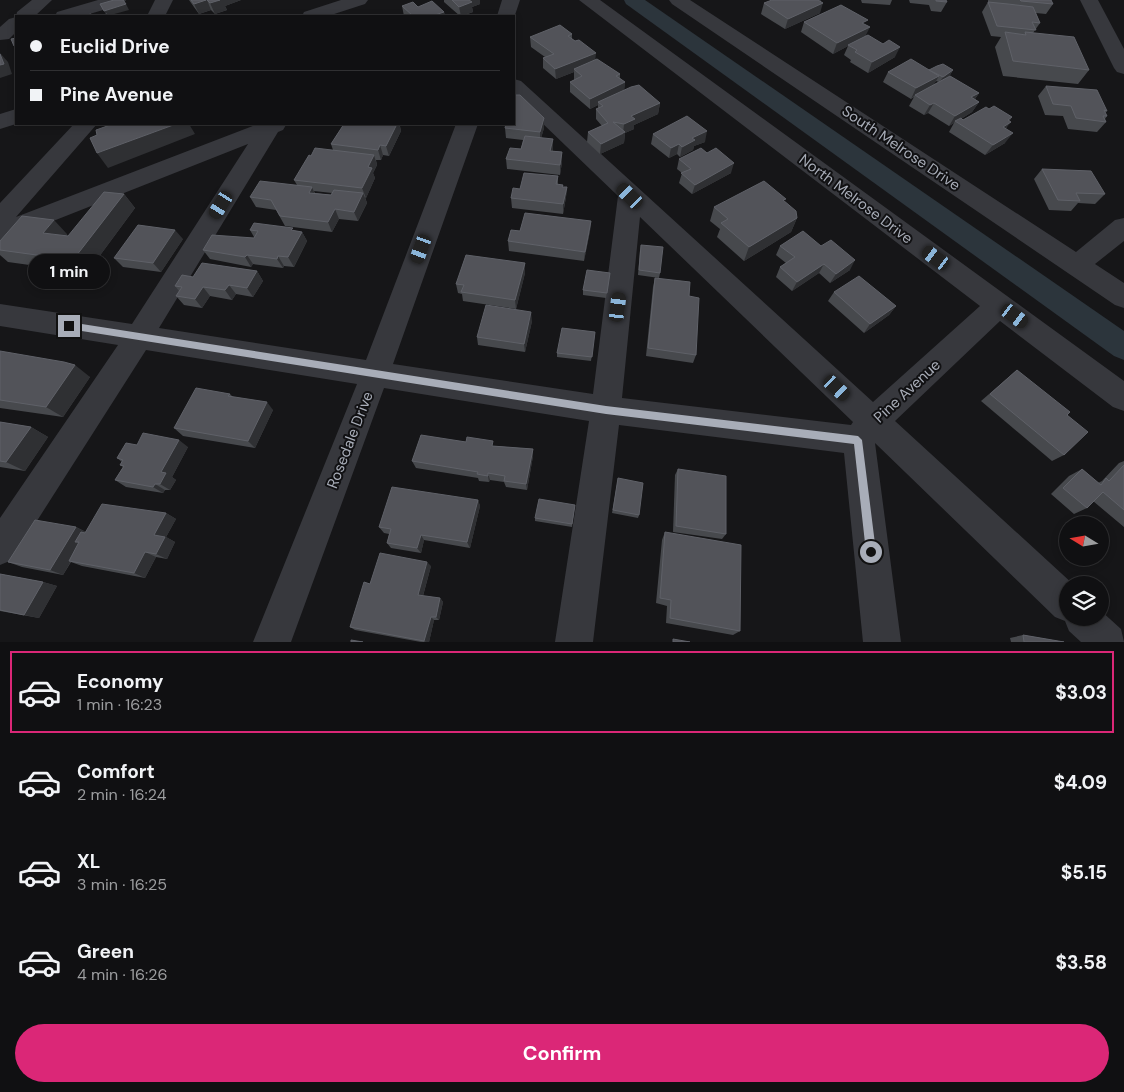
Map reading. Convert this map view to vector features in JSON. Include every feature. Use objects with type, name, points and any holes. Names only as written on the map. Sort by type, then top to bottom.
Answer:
[{"type":"street","points":[[25,15],[43,0]]},
{"type":"street","points":[[67,15],[117,0]]},
{"type":"street","points":[[156,15],[164,0]]},
{"type":"street","points":[[314,15],[358,0]]},
{"type":"street","points":[[506,15],[512,0]]},
{"type":"street","name":"North Melrose Drive","points":[[588,0],[1124,398]]},
{"type":"street","name":"South Melrose Drive","points":[[678,0],[1124,297]]},
{"type":"street","points":[[1089,0],[1124,68]]},
{"type":"street","points":[[6,34],[15,24]]},
{"type":"street","points":[[515,86],[630,196],[866,431],[1059,596]]},
{"type":"street","points":[[0,122],[15,116]]},
{"type":"street","points":[[0,219],[85,125]]},
{"type":"street","points":[[0,234],[274,125]]},
{"type":"street","points":[[0,548],[139,337],[274,125]]},
{"type":"street","name":"Rosedale Drive","points":[[272,642],[375,374],[467,125]]},
{"type":"street","points":[[574,642],[606,410],[630,196]]},
{"type":"street","points":[[1077,265],[1124,226]]},
{"type":"street","name":"Pine Avenue","points":[[866,431],[999,305]]},
{"type":"street","points":[[0,315],[606,410],[866,431]]},
{"type":"street","points":[[866,431],[882,642]]},
{"type":"street","points":[[1091,626],[1108,642]]},
{"type":"building","points":[[114,0],[123,0],[126,4],[104,11],[100,4]]},
{"type":"building","points":[[191,0],[206,0],[194,4]]},
{"type":"building","points":[[207,0],[220,0],[210,3]]},
{"type":"building","points":[[452,0],[469,0],[472,2],[459,7]]},
{"type":"building","points":[[772,0],[818,0],[823,3],[788,19],[764,3]]},
{"type":"building","points":[[1051,0],[1053,4],[1021,1]]},
{"type":"building","points":[[432,1],[444,12],[435,15],[412,15],[402,6],[413,2],[418,7]]},
{"type":"building","points":[[988,2],[1033,7],[1040,23],[1032,22],[1036,30],[997,26]]},
{"type":"building","points":[[841,5],[868,20],[862,23],[870,27],[837,43],[804,22]]},
{"type":"building","points":[[560,25],[572,34],[568,36],[575,41],[579,40],[596,53],[555,69],[543,58],[554,54],[530,37]]},
{"type":"building","points":[[1005,32],[1074,37],[1089,70],[1013,61]]},
{"type":"building","points":[[868,35],[883,44],[889,40],[900,47],[872,62],[855,52],[857,50],[848,45]]},
{"type":"building","points":[[15,38],[15,46],[14,46],[11,39]]},
{"type":"building","points":[[0,54],[4,64],[0,65]]},
{"type":"building","points":[[597,59],[620,74],[616,76],[625,82],[590,99],[570,82],[582,76],[574,69]]},
{"type":"building","points":[[911,59],[939,76],[916,88],[888,72]]},
{"type":"building","points":[[943,64],[953,70],[943,77],[929,70],[937,66]]},
{"type":"building","points":[[950,76],[979,93],[971,97],[979,102],[955,116],[934,103],[930,105],[915,95]]},
{"type":"building","points":[[639,85],[660,103],[631,116],[635,119],[624,124],[613,122],[625,132],[601,144],[588,132],[608,123],[596,109],[603,106],[598,102]]},
{"type":"building","points":[[1046,86],[1097,90],[1107,111],[1104,110],[1107,116],[1103,116],[1106,122],[1076,118],[1071,106],[1053,104]]},
{"type":"building","points":[[515,95],[520,95],[544,118],[540,132],[505,128],[506,125],[515,125]]},
{"type":"building","points":[[994,106],[1012,117],[1008,120],[1011,122],[1003,127],[1013,133],[993,145],[955,121],[961,118],[963,120],[986,107],[989,109]]},
{"type":"building","points":[[687,116],[707,131],[692,138],[695,140],[682,147],[679,144],[671,148],[653,134]]},
{"type":"building","points":[[110,125],[173,125],[97,153],[90,138],[97,135],[96,130]]},
{"type":"building","points":[[343,125],[396,125],[386,146],[380,145],[378,150],[331,144]]},
{"type":"building","points":[[525,136],[553,139],[550,151],[562,152],[560,165],[506,159],[510,148],[521,149]]},
{"type":"building","points":[[315,148],[374,155],[368,167],[372,168],[362,188],[294,180]]},
{"type":"building","points":[[701,148],[707,153],[716,148],[734,163],[695,185],[681,173],[691,169],[679,159]]},
{"type":"building","points":[[1042,169],[1091,171],[1105,194],[1076,193],[1080,201],[1058,200]]},
{"type":"building","points":[[524,173],[558,176],[556,184],[567,187],[563,204],[511,198],[513,188],[520,189]]},
{"type":"building","points":[[260,181],[312,187],[309,193],[331,195],[334,190],[363,193],[354,212],[335,209],[328,222],[280,216],[271,200],[250,197]]},
{"type":"building","points":[[764,181],[786,199],[783,200],[796,211],[797,218],[749,247],[721,223],[728,219],[714,207]]},
{"type":"building","points":[[104,192],[124,194],[73,260],[0,250],[0,241],[22,216],[54,220],[43,233],[68,236]]},
{"type":"building","points":[[525,213],[591,221],[585,252],[508,241],[511,230],[520,231]]},
{"type":"building","points":[[254,223],[293,228],[291,230],[302,232],[288,257],[278,256],[277,259],[247,255],[245,257],[203,250],[212,235],[254,238],[258,231],[250,230]]},
{"type":"building","points":[[138,225],[175,230],[153,263],[114,258]]},
{"type":"building","points":[[803,231],[821,246],[831,240],[855,260],[836,274],[824,264],[797,282],[780,267],[795,257],[780,246]]},
{"type":"building","points":[[641,245],[663,247],[660,273],[639,270]]},
{"type":"building","points":[[466,255],[525,263],[515,300],[461,292],[464,285],[456,284]]},
{"type":"building","points":[[202,263],[257,271],[247,288],[229,285],[225,290],[203,287],[195,299],[176,296],[182,287],[175,286],[182,275],[193,277]]},
{"type":"building","points":[[587,270],[610,273],[607,293],[583,290]]},
{"type":"building","points":[[859,276],[896,306],[870,324],[834,292]]},
{"type":"building","points":[[655,278],[690,282],[689,296],[699,298],[696,355],[648,348]]},
{"type":"building","points":[[486,305],[531,312],[524,344],[477,337]]},
{"type":"building","points":[[562,328],[595,332],[592,357],[557,353]]},
{"type":"building","points":[[0,351],[75,365],[46,407],[0,400]]},
{"type":"building","points":[[1017,370],[1070,412],[1067,415],[1088,432],[1064,455],[990,394]]},
{"type":"building","points":[[196,388],[230,394],[228,396],[267,402],[248,441],[174,428]]},
{"type":"building","points":[[0,422],[31,427],[6,462],[0,461]]},
{"type":"building","points":[[143,433],[179,440],[161,472],[166,473],[160,484],[155,484],[153,487],[115,480],[124,466],[120,465],[123,460],[117,458],[126,443],[137,445]]},
{"type":"building","points":[[421,435],[466,442],[467,437],[493,441],[492,446],[533,449],[526,484],[504,481],[505,476],[488,473],[488,476],[477,474],[478,472],[412,461]]},
{"type":"building","points":[[1124,465],[1124,510],[1103,492],[1087,508],[1063,488],[1082,469],[1101,485],[1106,478],[1109,481]]},
{"type":"building","points":[[678,469],[726,476],[726,534],[676,526]]},
{"type":"building","points":[[618,478],[643,483],[639,515],[613,510]]},
{"type":"building","points":[[392,487],[478,500],[467,542],[421,535],[417,548],[387,543],[391,529],[379,527]]},
{"type":"building","points":[[539,499],[575,505],[572,524],[535,518]]},
{"type":"building","points":[[102,504],[166,513],[154,535],[165,537],[156,554],[145,552],[134,573],[69,561],[79,542],[75,542],[81,532],[85,533]]},
{"type":"building","points":[[35,520],[76,527],[50,570],[8,562]]},
{"type":"building","points":[[665,532],[741,545],[740,631],[670,618],[671,600],[660,598]]},
{"type":"building","points":[[380,553],[427,562],[418,595],[440,598],[436,617],[431,617],[424,641],[350,627],[364,582],[370,584]]},
{"type":"building","points":[[0,574],[43,582],[24,615],[0,610]]},
{"type":"building","points":[[1023,635],[1064,642],[1024,642]]},
{"type":"building","points":[[673,639],[690,642],[673,642]]},
{"type":"waterway","points":[[633,0],[1124,347]]},
{"type":"route","points":[[69,326],[606,410],[858,440],[871,552]]}]
